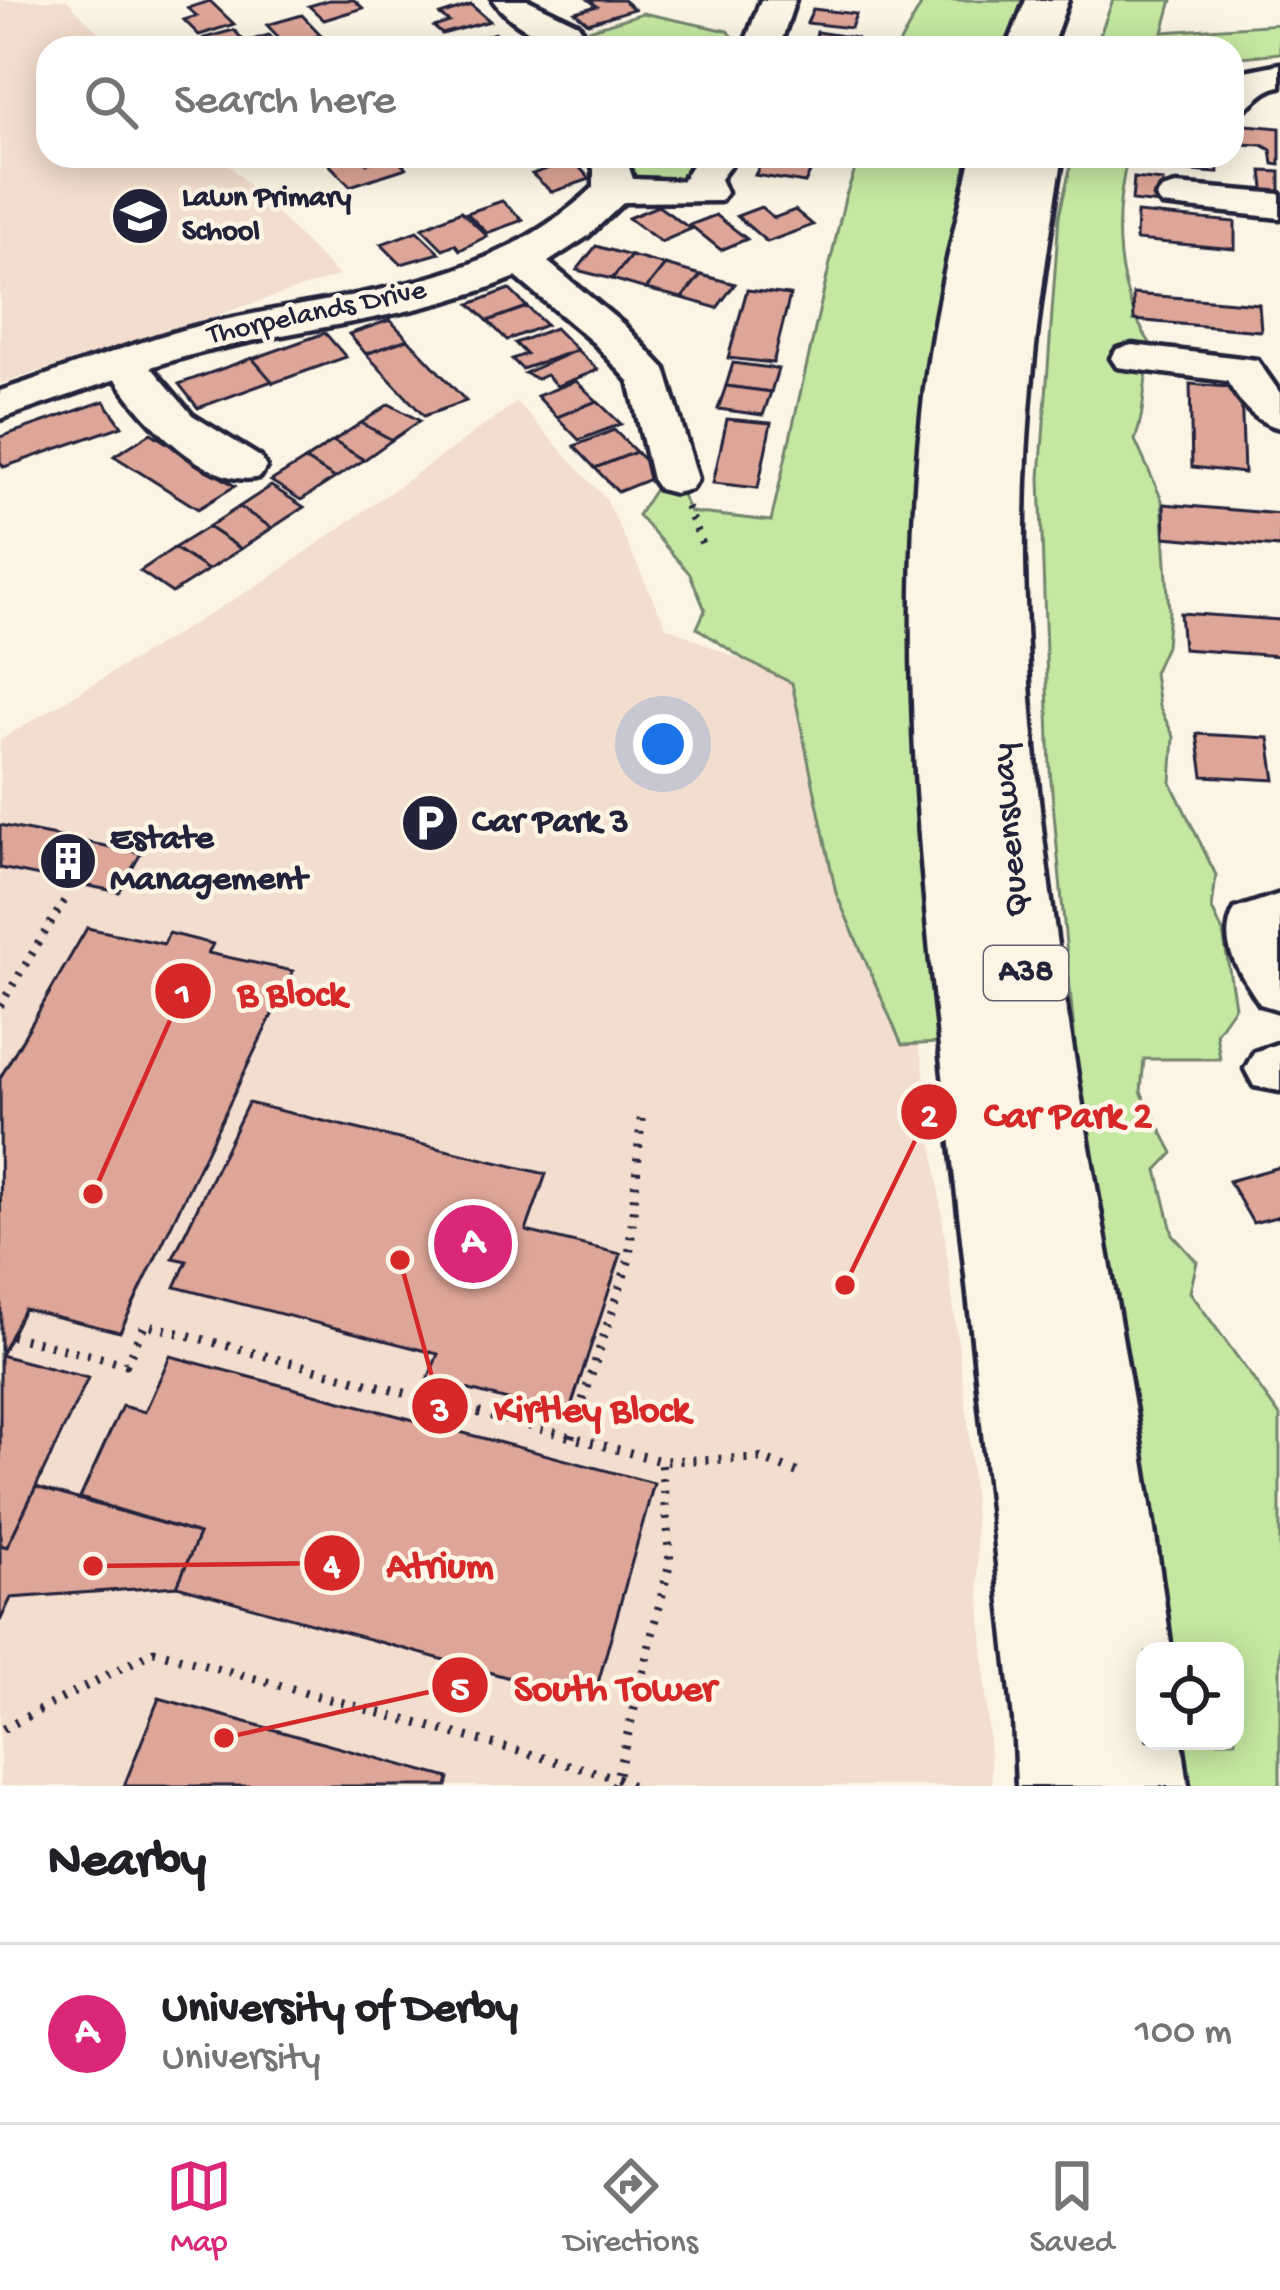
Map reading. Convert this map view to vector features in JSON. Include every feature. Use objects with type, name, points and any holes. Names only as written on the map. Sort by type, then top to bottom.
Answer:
[{"type":"highway","points":[[1034,36],[1047,0]]},
{"type":"highway","points":[[1077,36],[1090,0]]},
{"type":"highway","name":"Queensway","points":[[992,168],[974,243],[949,419],[942,636],[945,749],[971,1047],[1058,1720],[1062,1786]]},
{"type":"highway","name":"Queensway","points":[[1038,168],[1016,276],[1000,436],[996,615],[1002,724],[1021,932],[1098,1418],[1143,1786]]},
{"type":"street","points":[[510,0],[517,10],[565,32]]},
{"type":"street","points":[[765,36],[778,0]]},
{"type":"street","points":[[1244,103],[1253,80],[1280,75]]},
{"type":"street","name":"Thorpelands Drive","points":[[0,406],[194,340],[411,296],[522,261],[576,230],[610,173],[712,174]]},
{"type":"street","points":[[1176,197],[1280,206]]},
{"type":"street","points":[[522,261],[670,382],[675,478]]},
{"type":"street","points":[[1132,358],[1242,369],[1259,398],[1280,414]]},
{"type":"street","points":[[127,364],[161,414],[244,467]]},
{"type":"street","points":[[1280,915],[1254,924],[1256,948],[1280,988]]},
{"type":"path","points":[[0,1006],[66,898]]},
{"type":"path","points":[[572,1437],[629,1259],[642,1109]]},
{"type":"path","points":[[11,1336],[126,1364],[145,1324],[661,1461],[760,1458],[802,1474]]},
{"type":"path","points":[[616,1782],[670,1562],[661,1461]]},
{"type":"path","points":[[3,1729],[154,1651],[632,1786]]},
{"type":"shaded area","name":"Lawn Primary School","points":[[0,0],[67,0],[102,36],[36,36],[36,168],[232,168],[339,276],[0,384]]},
{"type":"shaded area","points":[[517,402],[606,499],[666,626],[792,683],[922,1058],[969,1430],[992,1786],[0,1786],[0,740],[268,579]]},
{"type":"green space","points":[[924,0],[1034,0],[1020,36],[904,36]]},
{"type":"green space","points":[[1113,0],[1172,0],[1163,32],[1280,24],[1280,53],[1244,57],[1244,36],[1100,36]]},
{"type":"green space","points":[[643,13],[728,31],[732,36],[569,36]]},
{"type":"green space","points":[[622,168],[701,168],[674,181],[626,176]]},
{"type":"green space","points":[[856,168],[981,168],[956,1042],[902,1045],[836,893],[792,683],[745,660],[697,628],[705,610],[690,574],[638,515],[658,485],[675,479],[690,512],[771,521]]},
{"type":"green space","points":[[1070,168],[1126,168],[1119,230],[1123,278],[1152,346],[1135,440],[1162,500],[1169,611],[1166,646],[1154,673],[1159,706],[1174,737],[1171,783],[1216,875],[1212,909],[1223,932],[1235,1006],[1216,1033],[1220,1059],[1144,1059],[1141,1092],[1173,1153],[1157,1170],[1173,1235],[1197,1262],[1190,1292],[1280,1416],[1280,1786],[1182,1786],[1177,1750],[1244,1750],[1244,1642],[1164,1642],[1134,1388],[1081,1109],[1050,770],[1040,478],[1059,216]]},
{"type":"building","points":[[354,0],[363,8],[324,20],[309,6]]},
{"type":"building","points":[[589,0],[623,0],[634,9],[588,23],[575,12],[597,6]]},
{"type":"building","points":[[210,1],[234,24],[199,35],[184,20],[197,16],[188,8]]},
{"type":"building","points":[[471,5],[490,21],[442,34],[434,27],[449,22],[440,15]]},
{"type":"building","points":[[813,9],[856,14],[851,28],[807,23]]},
{"type":"building","points":[[302,15],[321,35],[277,36],[267,25]]},
{"type":"building","points":[[1244,125],[1280,128],[1280,165],[1273,164],[1271,150],[1244,144]]},
{"type":"building","points":[[333,168],[406,168],[350,186]]},
{"type":"building","points":[[550,168],[580,168],[590,179],[552,192],[532,174]]},
{"type":"building","points":[[759,168],[812,168],[805,183],[755,175]]},
{"type":"building","points":[[1156,168],[1218,168],[1218,173]]},
{"type":"building","points":[[1262,171],[1280,172],[1280,198],[1265,197]]},
{"type":"building","points":[[1134,178],[1163,181],[1161,204],[1132,201]]},
{"type":"building","points":[[502,201],[523,220],[487,233],[467,213]]},
{"type":"building","points":[[658,206],[691,229],[661,242],[628,218]]},
{"type":"building","points":[[761,207],[774,218],[795,210],[813,225],[767,242],[737,216]]},
{"type":"building","points":[[461,211],[487,236],[460,250],[455,244],[443,249],[422,228]]},
{"type":"building","points":[[1137,213],[1235,222],[1235,249],[1136,240]]},
{"type":"building","points":[[716,215],[747,239],[721,250],[690,225]]},
{"type":"building","points":[[417,231],[440,253],[401,264],[381,244]]},
{"type":"building","points":[[596,246],[631,256],[612,279],[577,270]]},
{"type":"building","points":[[631,256],[665,265],[646,289],[612,279]]},
{"type":"building","points":[[665,265],[701,275],[682,298],[646,289]]},
{"type":"building","points":[[701,275],[735,284],[717,308],[682,298]]},
{"type":"building","points":[[509,289],[527,307],[488,321],[470,304]]},
{"type":"building","points":[[747,290],[790,295],[773,363],[728,358]]},
{"type":"building","points":[[1133,294],[1259,304],[1261,331],[1134,320]]},
{"type":"building","points":[[527,307],[546,325],[507,340],[488,321]]},
{"type":"building","points":[[390,320],[408,339],[366,354],[349,334]]},
{"type":"building","points":[[555,328],[577,350],[522,369],[512,359],[526,354],[515,343]]},
{"type":"building","points":[[325,333],[346,357],[273,383],[252,359]]},
{"type":"building","points":[[408,339],[466,401],[424,416],[366,354]]},
{"type":"building","points":[[577,350],[598,370],[557,386],[546,375],[537,379],[525,373]]},
{"type":"building","points":[[252,358],[272,381],[198,408],[179,384]]},
{"type":"building","points":[[733,363],[778,369],[771,392],[726,386]]},
{"type":"building","points":[[576,381],[597,401],[557,417],[537,396]]},
{"type":"building","points":[[1190,384],[1241,388],[1244,473],[1192,467]]},
{"type":"building","points":[[726,386],[771,392],[763,415],[718,409]]},
{"type":"building","points":[[104,401],[122,426],[4,467],[0,462],[0,437]]},
{"type":"building","points":[[597,401],[621,424],[579,440],[557,417]]},
{"type":"building","points":[[389,404],[420,421],[392,440],[361,423]]},
{"type":"building","points":[[727,419],[771,423],[758,488],[713,483]]},
{"type":"building","points":[[361,423],[392,440],[364,460],[333,441]]},
{"type":"building","points":[[614,430],[636,452],[595,468],[574,446]]},
{"type":"building","points":[[151,433],[235,486],[198,509],[114,456]]},
{"type":"building","points":[[333,441],[364,460],[335,478],[305,460]]},
{"type":"building","points":[[636,452],[660,475],[618,492],[595,468]]},
{"type":"building","points":[[305,460],[335,478],[301,500],[271,481]]},
{"type":"building","points":[[271,486],[304,507],[272,528],[239,507]]},
{"type":"building","points":[[1164,504],[1280,514],[1280,547],[1165,537]]},
{"type":"building","points":[[239,507],[272,528],[241,549],[208,527]]},
{"type":"building","points":[[208,527],[241,549],[208,570],[174,548]]},
{"type":"building","points":[[174,548],[208,570],[172,593],[140,571]]},
{"type":"building","points":[[1180,613],[1280,620],[1280,656],[1183,649]]},
{"type":"building","points":[[1197,734],[1269,738],[1275,780],[1203,776]]},
{"type":"building","name":"Estate Management","points":[[0,825],[141,853],[119,892],[0,868]]},
{"type":"building","points":[[87,928],[164,944],[169,933],[213,944],[208,953],[293,971],[120,1332],[24,1309],[1,1355],[0,1078]]},
{"type":"building","points":[[248,1103],[546,1174],[526,1231],[621,1254],[568,1416],[428,1379],[438,1354],[175,1287],[187,1261],[173,1258]]},
{"type":"building","points":[[1280,1167],[1280,1216],[1253,1223],[1229,1181]]},
{"type":"building","points":[[0,1355],[88,1378],[7,1547],[0,1545]]},
{"type":"building","points":[[170,1356],[654,1483],[593,1701],[177,1586],[199,1534],[80,1498],[122,1406],[145,1412]]},
{"type":"building","points":[[36,1487],[199,1534],[177,1586],[11,1598],[0,1621],[0,1545],[7,1547]]},
{"type":"building","points":[[159,1698],[449,1778],[447,1786],[124,1786]]},
{"type":"place","name":"Lawn Primary School","points":[[140,216]]},
{"type":"place","name":"Car Park 3","points":[[430,823]]},
{"type":"place","name":"Estate Management","points":[[68,861]]},
{"type":"place","name":"B Block","points":[[93,1194]]},
{"type":"place","name":"University of Derby","points":[[473,1244]]},
{"type":"place","name":"Kirtley Block","points":[[400,1260]]},
{"type":"place","name":"Car Park 2","points":[[845,1285]]},
{"type":"place","name":"Atrium","points":[[93,1566]]},
{"type":"place","name":"South Tower","points":[[224,1738]]}]
